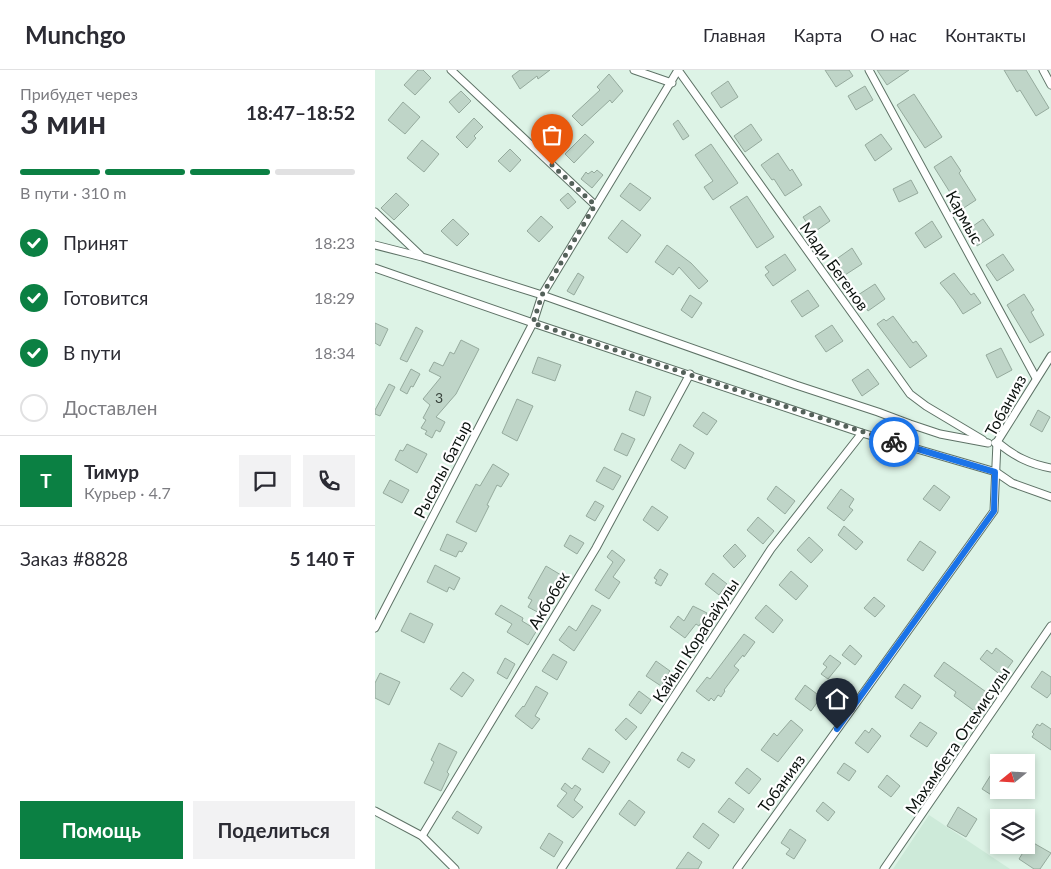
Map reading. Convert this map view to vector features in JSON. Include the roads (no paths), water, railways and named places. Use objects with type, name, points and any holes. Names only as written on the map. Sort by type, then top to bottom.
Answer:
[{"type":"street","points":[[451,70],[595,205]]},
{"type":"street","points":[[634,70],[672,83]]},
{"type":"street","name":"Рысалы батыр","points":[[375,628],[533,323],[542,295],[595,205],[672,83],[678,70]]},
{"type":"street","name":"Мади Бегенов","points":[[678,70],[909,394],[988,444]]},
{"type":"street","name":"Кармыс","points":[[869,70],[1036,378]]},
{"type":"street","points":[[1043,70],[1051,84]]},
{"type":"street","points":[[375,212],[422,257]]},
{"type":"street","points":[[375,245],[422,257],[542,295],[795,385],[940,434],[988,444],[997,442],[1016,457],[1030,463],[1051,468]]},
{"type":"street","points":[[375,268],[533,323],[862,432],[995,472],[1011,483],[1051,497]]},
{"type":"street","name":"Тобанияз","points":[[737,869],[994,511],[997,442],[1051,356]]},
{"type":"street","name":"Акбобек","points":[[422,836],[596,548],[690,374]]},
{"type":"street","name":"Кайып Корабайулы","points":[[561,869],[771,549],[862,432]]},
{"type":"street","name":"Махамбета Отемисулы","points":[[885,869],[1051,626]]},
{"type":"street","points":[[375,811],[422,836],[455,869]]}]
